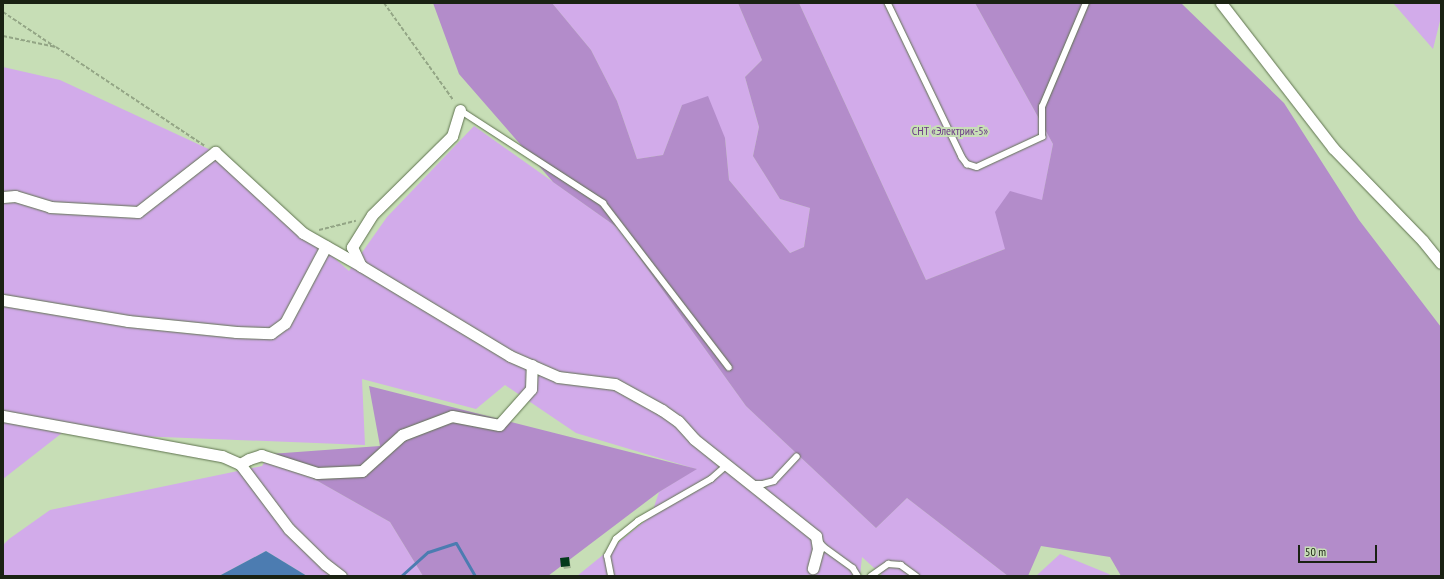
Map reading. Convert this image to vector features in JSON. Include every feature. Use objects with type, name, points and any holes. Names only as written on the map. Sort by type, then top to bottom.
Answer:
[{"type":"street","points":[[1221,3],[1333,148],[1423,241],[1441,263]]},
{"type":"street","points":[[352,247],[372,215],[452,136],[460,110]]},
{"type":"street","points":[[3,197],[15,196],[50,207],[138,212],[215,152],[303,233],[361,266],[510,356],[558,377],[615,384],[678,421],[694,438],[816,536],[818,549],[813,568]]},
{"type":"street","points":[[331,249],[352,247]]},
{"type":"street","points":[[352,247],[361,266]]},
{"type":"street","points":[[3,300],[128,321],[236,332],[271,333],[285,324],[331,249]]},
{"type":"street","points":[[240,464],[261,455],[317,473],[362,471],[402,436],[452,416],[499,425],[531,389],[532,365]]},
{"type":"street","points":[[3,416],[222,456],[240,464],[289,529],[341,576]]},
{"type":"lane","points":[[888,3],[962,157],[967,164],[977,167],[1042,137],[1042,107],[1086,3]]},
{"type":"lane","points":[[460,110],[603,203],[729,367]]},
{"type":"lane","points":[[753,484],[763,484],[774,481],[796,457]]},
{"type":"lane","points":[[611,576],[607,556],[616,539],[638,521],[711,479],[727,465]]},
{"type":"lane","points":[[816,536],[824,547],[853,568],[858,576]]},
{"type":"lane","points":[[871,576],[888,564],[901,565],[916,576]]},
{"type":"path","points":[[384,3],[460,110]]},
{"type":"path","points":[[3,12],[215,152]]},
{"type":"path","points":[[3,36],[56,48]]},
{"type":"path","points":[[303,233],[353,222],[372,215]]},
{"type":"green space","points":[[552,3],[738,3],[762,60],[745,77],[759,127],[753,156],[780,199],[810,208],[804,247],[790,253],[729,180],[725,138],[682,105],[663,155],[637,159],[617,101],[591,50]]},
{"type":"green space","name":"СНТ «Электрик-5»","points":[[799,3],[975,3],[1053,144],[1042,201],[1005,249],[926,280]]},
{"type":"green space","points":[[1393,3],[1441,3],[1441,17],[1433,49]]},
{"type":"green space","points":[[3,67],[60,80],[215,152],[349,271],[387,217],[474,126],[618,228],[746,406],[876,528],[907,498],[1008,576],[883,576],[862,557],[860,576],[577,576],[651,516],[659,492],[696,469],[576,433],[505,385],[476,409],[362,379],[365,445],[62,433],[3,479]]},
{"type":"green space","points":[[270,454],[390,522],[423,576],[307,576],[266,551],[219,576],[3,576],[3,545],[9,539],[50,510],[262,466]]},
{"type":"green space","points":[[1060,554],[1109,574],[1111,576],[1036,576]]},
{"type":"shaded area","points":[[433,3],[552,3],[591,50],[617,101],[637,159],[663,155],[682,105],[708,96],[725,138],[729,180],[790,253],[804,247],[810,208],[780,199],[753,156],[759,127],[745,77],[762,60],[738,3],[799,3],[926,280],[1005,249],[995,212],[1010,191],[1042,200],[1053,144],[975,3],[1181,3],[1284,103],[1359,220],[1441,327],[1441,576],[1121,576],[1110,557],[1041,546],[1028,576],[1008,576],[907,498],[876,528],[746,406],[618,228],[553,182],[459,74]]},
{"type":"shaded area","points":[[369,386],[697,469],[659,492],[548,576],[423,576],[390,522],[270,454],[380,446]]},
{"type":"water","points":[[266,551],[307,576],[219,576]]},
{"type":"building","points":[[569,557],[570,566],[561,567],[560,558]]},
{"type":"waterway","points":[[401,576],[428,552],[456,543],[475,576]]},
{"type":"waterway","points":[[164,576],[171,576]]}]
